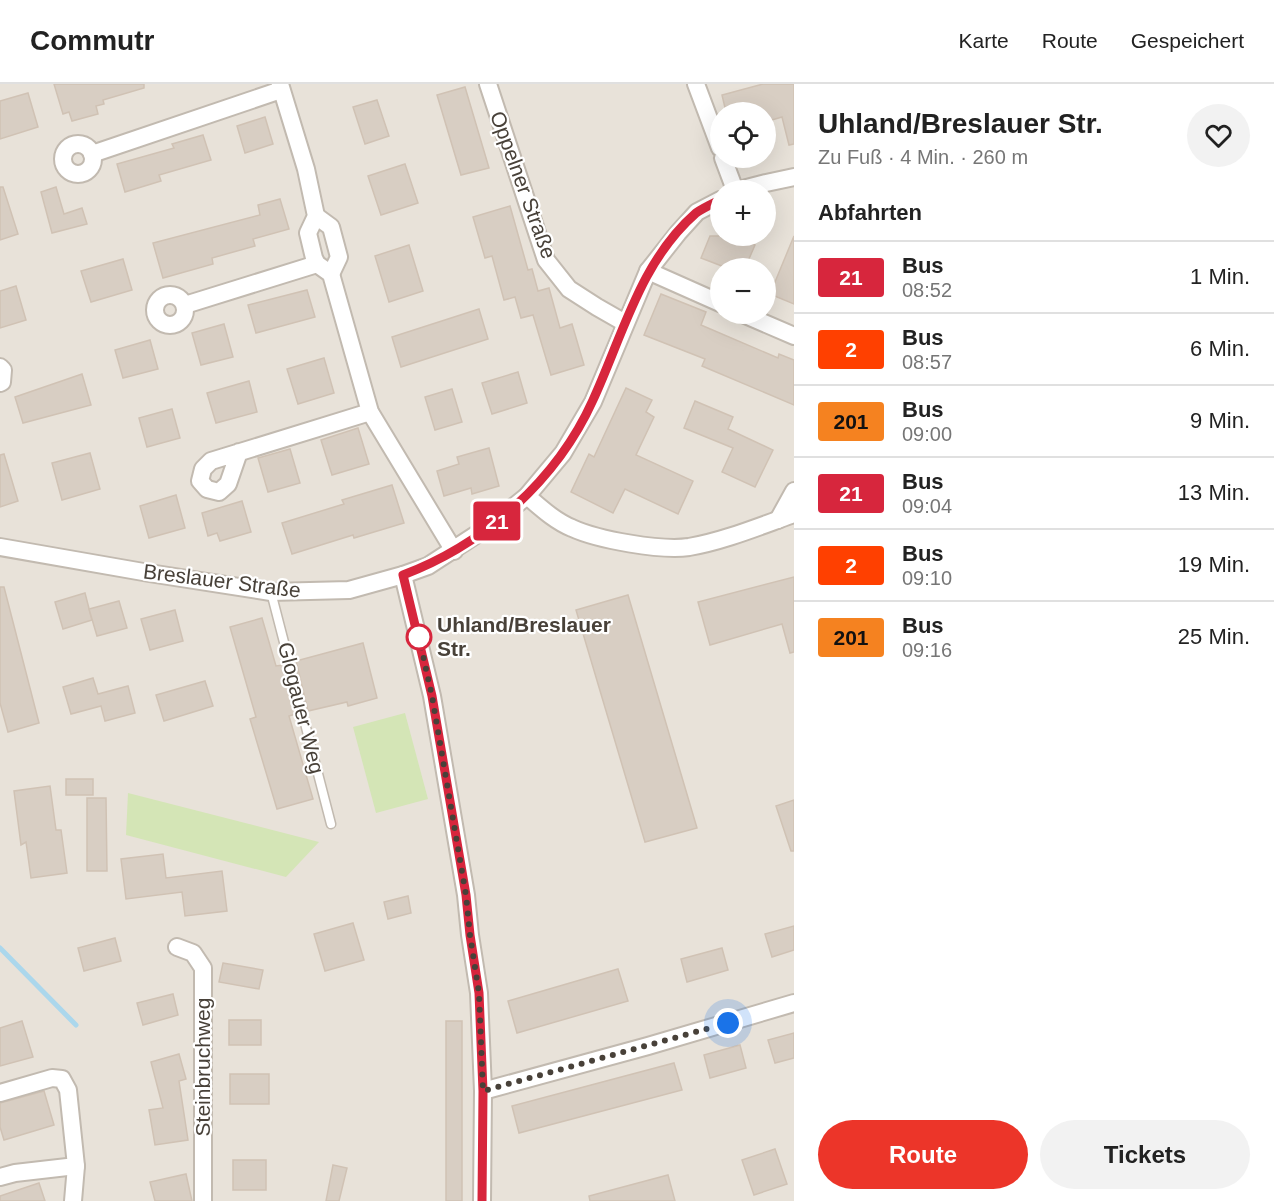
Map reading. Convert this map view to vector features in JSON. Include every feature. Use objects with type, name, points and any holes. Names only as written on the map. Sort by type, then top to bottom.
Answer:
[{"type":"street","name":"Oppelner Straße","points":[[488,84],[546,260],[569,289],[625,323]]},
{"type":"street","points":[[696,84],[710,121]]},
{"type":"street","points":[[92,154],[280,87],[306,170],[316,216],[308,233],[317,264],[331,274],[370,412],[454,550]]},
{"type":"street","points":[[776,181],[794,177]]},
{"type":"street","name":"Breslauer Straße","points":[[0,547],[271,592],[349,590],[428,566],[491,525],[527,496],[563,453],[593,402],[648,271],[678,233],[698,212],[710,205]]},
{"type":"street","points":[[316,216],[331,227],[339,257],[331,274]]},
{"type":"street","points":[[185,305],[317,264]]},
{"type":"street","points":[[648,271],[710,299]]},
{"type":"street","points":[[766,324],[794,336]]},
{"type":"street","points":[[0,367],[3,370],[0,383]]},
{"type":"street","points":[[239,452],[370,412]]},
{"type":"street","points":[[778,520],[794,491]]},
{"type":"street","points":[[527,496],[551,516],[572,528],[601,537],[658,547],[688,547],[794,514]]},
{"type":"street","points":[[403,575],[432,696],[466,895],[479,993],[483,1091],[482,1201]]},
{"type":"street","name":"Steinbruchweg","points":[[177,947],[193,953],[203,968],[202,1201]]},
{"type":"street","points":[[483,1091],[794,1003]]},
{"type":"street","points":[[0,1093],[52,1078],[62,1079],[68,1090],[76,1166],[73,1201]]},
{"type":"street","points":[[0,1177],[15,1173],[76,1166]]},
{"type":"lane","name":"Glogauer Weg","points":[[271,592],[331,824]]},
{"type":"shaded area","points":[[0,84],[794,84],[794,1201],[0,1201]]},
{"type":"green space","points":[[405,713],[428,799],[376,813],[353,727]]},
{"type":"green space","points":[[128,793],[319,842],[286,877],[126,835]]},
{"type":"building","points":[[54,84],[144,84],[144,88],[103,100],[104,104],[96,106],[98,114],[72,121],[69,112],[63,114]]},
{"type":"building","points":[[763,84],[794,84],[794,144],[789,145],[782,117],[776,119],[776,102],[724,102],[722,95]]},
{"type":"building","points":[[465,87],[489,168],[461,175],[437,95]]},
{"type":"building","points":[[28,93],[38,127],[0,139],[0,101]]},
{"type":"building","points":[[377,100],[389,136],[365,144],[353,107]]},
{"type":"building","points":[[265,117],[273,144],[245,153],[237,126]]},
{"type":"building","points":[[203,135],[211,160],[159,175],[161,181],[125,192],[117,164],[174,148],[172,144]]},
{"type":"building","points":[[405,164],[418,203],[381,215],[368,176]]},
{"type":"building","points":[[0,187],[3,187],[18,234],[0,240]]},
{"type":"building","points":[[56,187],[64,214],[82,208],[87,224],[52,233],[41,192]]},
{"type":"building","points":[[280,199],[289,229],[253,239],[255,246],[212,258],[213,264],[163,278],[153,243],[260,215],[258,205]]},
{"type":"building","points":[[510,206],[528,270],[532,269],[538,291],[549,288],[560,328],[572,324],[584,365],[551,375],[533,315],[521,318],[515,297],[504,300],[492,256],[485,258],[473,217]]},
{"type":"building","points":[[710,236],[710,246],[755,246],[749,258],[710,258],[710,261],[701,258]]},
{"type":"building","points":[[794,236],[794,304],[776,296],[776,280]]},
{"type":"building","points":[[409,245],[423,291],[389,302],[375,256]]},
{"type":"building","points":[[123,259],[132,290],[91,302],[81,271]]},
{"type":"building","points":[[16,286],[26,320],[0,328],[0,291]]},
{"type":"building","points":[[307,290],[315,317],[256,333],[248,305]]},
{"type":"building","points":[[661,294],[706,312],[701,325],[778,358],[779,354],[794,360],[794,405],[702,366],[705,359],[644,335]]},
{"type":"building","points":[[479,309],[488,339],[401,367],[392,337]]},
{"type":"building","points":[[224,324],[233,357],[201,365],[192,333]]},
{"type":"building","points":[[150,340],[158,369],[123,378],[115,350]]},
{"type":"building","points":[[324,358],[334,393],[298,404],[287,369]]},
{"type":"building","points":[[518,372],[527,403],[492,414],[482,383]]},
{"type":"building","points":[[82,374],[91,405],[23,423],[15,397]]},
{"type":"building","points":[[249,381],[257,412],[216,423],[207,393]]},
{"type":"building","points":[[626,388],[652,400],[646,412],[654,417],[636,455],[693,481],[678,514],[625,489],[613,513],[571,492],[589,454],[594,457]]},
{"type":"building","points":[[452,389],[462,422],[435,430],[425,397]]},
{"type":"building","points":[[695,401],[733,417],[728,429],[773,450],[755,487],[722,472],[733,448],[684,428]]},
{"type":"building","points":[[172,409],[180,438],[147,447],[139,418]]},
{"type":"building","points":[[358,428],[369,464],[332,475],[321,440]]},
{"type":"building","points":[[489,448],[499,486],[472,494],[471,488],[444,496],[437,471],[459,464],[457,457]]},
{"type":"building","points":[[290,449],[300,483],[268,492],[258,458]]},
{"type":"building","points":[[90,453],[100,489],[62,500],[52,463]]},
{"type":"building","points":[[4,454],[18,501],[0,507],[0,455]]},
{"type":"building","points":[[392,485],[404,523],[354,538],[353,535],[292,554],[282,523],[344,504],[342,500]]},
{"type":"building","points":[[176,495],[185,528],[149,538],[140,506]]},
{"type":"building","points":[[242,501],[251,532],[220,541],[217,533],[208,536],[202,513]]},
{"type":"building","points":[[794,577],[794,652],[790,653],[782,624],[710,645],[698,602]]},
{"type":"building","points":[[0,587],[4,587],[39,723],[8,732],[0,703]]},
{"type":"building","points":[[85,593],[92,620],[63,629],[55,602]]},
{"type":"building","points":[[628,595],[697,828],[645,842],[576,610]]},
{"type":"building","points":[[119,601],[127,628],[97,636],[89,609]]},
{"type":"building","points":[[175,610],[183,641],[150,650],[141,619]]},
{"type":"building","points":[[262,618],[276,666],[283,665],[296,714],[289,716],[313,799],[277,809],[250,719],[256,717],[230,627]]},
{"type":"building","points":[[363,643],[377,698],[348,706],[347,702],[308,711],[296,661]]},
{"type":"building","points":[[93,678],[98,694],[128,686],[135,713],[105,721],[101,706],[71,714],[63,687]]},
{"type":"building","points":[[205,681],[213,706],[164,721],[156,695]]},
{"type":"building","points":[[66,779],[93,779],[93,795],[66,795]]},
{"type":"building","points":[[50,786],[56,830],[61,830],[67,873],[31,878],[26,842],[21,845],[14,791]]},
{"type":"building","points":[[87,798],[106,798],[107,871],[87,871]]},
{"type":"building","points":[[794,800],[794,851],[791,851],[776,806]]},
{"type":"building","points":[[163,854],[166,878],[222,871],[227,911],[185,916],[182,892],[126,899],[121,859]]},
{"type":"building","points":[[408,896],[411,913],[388,919],[384,902]]},
{"type":"building","points":[[353,923],[364,960],[325,971],[314,934]]},
{"type":"building","points":[[794,926],[794,950],[772,957],[765,934]]},
{"type":"building","points":[[115,938],[121,961],[84,971],[78,948]]},
{"type":"building","points":[[722,948],[728,970],[687,982],[681,959]]},
{"type":"building","points":[[223,963],[263,970],[259,989],[219,982]]},
{"type":"building","points":[[618,969],[628,1001],[517,1033],[508,1001]]},
{"type":"building","points":[[173,994],[178,1015],[143,1025],[137,1003]]},
{"type":"building","points":[[229,1020],[261,1020],[261,1045],[229,1045]]},
{"type":"building","points":[[22,1021],[33,1057],[0,1066],[0,1028]]},
{"type":"building","points":[[446,1021],[462,1021],[462,1201],[446,1201]]},
{"type":"building","points":[[794,1033],[794,1058],[775,1063],[768,1040]]},
{"type":"building","points":[[740,1045],[746,1068],[710,1078],[704,1055]]},
{"type":"building","points":[[179,1054],[186,1079],[179,1081],[188,1140],[155,1145],[149,1110],[163,1108],[151,1062]]},
{"type":"building","points":[[674,1063],[682,1090],[519,1133],[512,1106]]},
{"type":"building","points":[[230,1074],[269,1074],[269,1104],[230,1104]]},
{"type":"building","points":[[44,1091],[54,1125],[4,1140],[0,1127],[0,1103]]},
{"type":"building","points":[[775,1149],[787,1184],[754,1195],[742,1160]]},
{"type":"building","points":[[233,1160],[266,1160],[266,1190],[233,1190]]},
{"type":"building","points":[[333,1165],[347,1168],[339,1201],[326,1201]]},
{"type":"building","points":[[186,1174],[192,1201],[155,1201],[150,1182]]},
{"type":"building","points":[[668,1175],[675,1201],[590,1201],[589,1196]]},
{"type":"building","points":[[39,1183],[45,1201],[0,1201],[0,1196]]},
{"type":"waterway","points":[[0,948],[76,1025]]},
{"type":"bus line","name":"21","points":[[482,1201],[483,1091],[479,993],[466,895],[432,696],[403,575],[428,566],[491,525],[527,496],[563,453],[593,402],[648,271],[678,233],[698,212],[710,205]]},
{"type":"place","name":"Uhland/Breslauer Str.","points":[[419,637]]},
{"type":"route","points":[[419,637],[432,696],[466,895],[479,993],[483,1091],[728,1023]]}]
